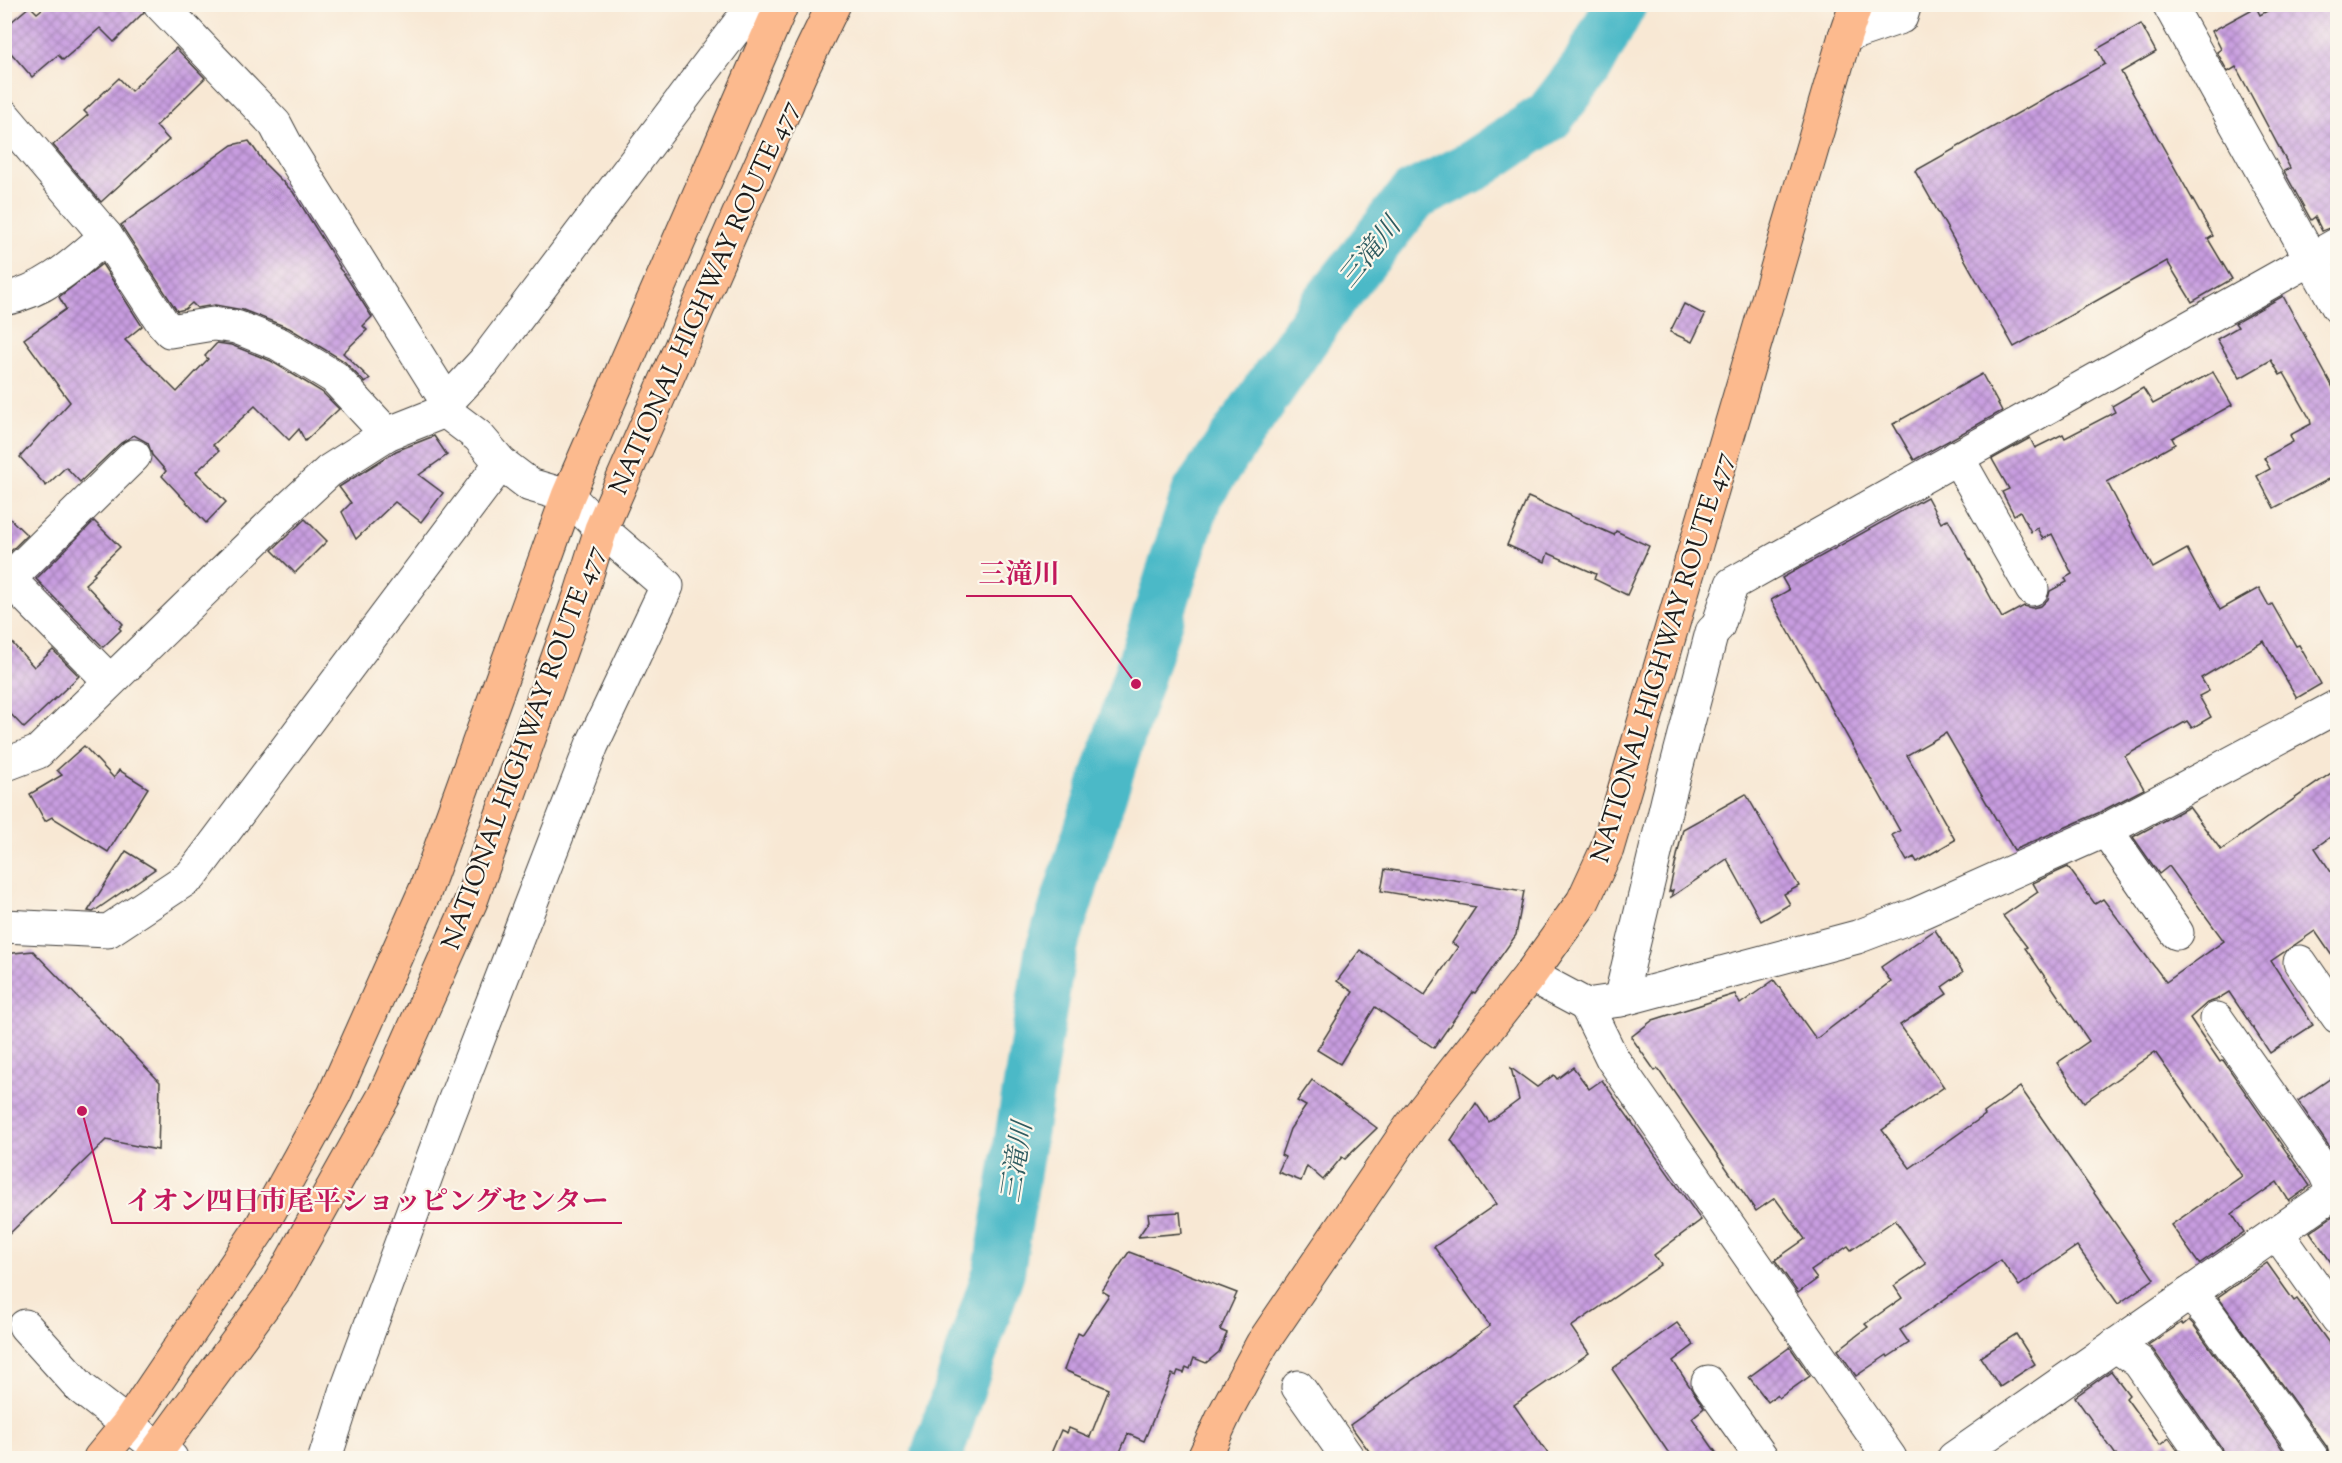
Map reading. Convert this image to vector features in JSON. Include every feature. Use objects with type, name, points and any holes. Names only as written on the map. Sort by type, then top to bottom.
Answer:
[{"type":"highway","name":"NATIONAL HIGHWAY ROUTE 477","points":[[161,1455],[277,1287],[384,1096],[471,901],[582,593],[601,529],[801,72],[834,4]]},
{"type":"highway","name":"NATIONAL HIGHWAY ROUTE 477","points":[[1204,1458],[1262,1344],[1410,1127],[1530,975],[1583,901],[1607,849],[1856,4]]},
{"type":"highway","name":"NATIONAL HIGHWAY ROUTE 477","points":[[100,1458],[128,1424],[261,1227],[334,1095],[425,891],[568,496],[776,16]]},
{"type":"street","points":[[160,4],[275,124],[446,407],[478,436],[501,463],[530,485],[568,496],[601,529],[667,586],[587,756],[441,1136],[346,1392],[325,1458]]},
{"type":"street","points":[[1845,36],[1901,17],[1905,4]]},
{"type":"street","points":[[2169,4],[2324,251],[2337,307]]},
{"type":"street","points":[[4,765],[38,752],[329,471],[387,434],[446,407],[484,362],[739,24],[776,16]]},
{"type":"street","points":[[4,116],[106,236],[170,331],[213,324],[236,327],[279,344],[334,377],[387,434]]},
{"type":"street","points":[[4,299],[38,289],[77,262],[106,236]]},
{"type":"street","points":[[1620,1000],[1668,799],[1712,632],[1718,626],[1732,584],[2324,251]]},
{"type":"street","points":[[110,681],[7,577],[134,456]]},
{"type":"street","points":[[1957,457],[2032,590]]},
{"type":"street","points":[[4,926],[108,931],[191,876],[501,463]]},
{"type":"street","points":[[1586,1005],[1620,1000],[1857,937],[1915,915],[2106,830],[2337,706]]},
{"type":"street","points":[[2106,830],[2176,933]]},
{"type":"street","points":[[2300,962],[2337,1017]]},
{"type":"street","points":[[1530,975],[1586,1005],[1612,1058],[1890,1458]]},
{"type":"street","points":[[1954,1458],[2336,1192],[2217,1019]]},
{"type":"street","points":[[2277,1233],[2337,1319]]},
{"type":"street","points":[[2189,1294],[2207,1312],[2312,1458]]},
{"type":"street","points":[[25,1326],[81,1388],[128,1424],[161,1455]]},
{"type":"street","points":[[2115,1345],[2139,1362],[2206,1458]]},
{"type":"street","points":[[1707,1382],[1762,1458]]},
{"type":"street","points":[[1298,1387],[1348,1458]]},
{"type":"building","points":[[48,4],[142,4],[144,12],[114,42],[100,28],[63,60],[58,55],[32,77],[4,45],[4,28],[30,6],[37,13]]},
{"type":"building","points":[[2280,4],[2337,4],[2337,225],[2322,231],[2315,217],[2311,220],[2284,171],[2290,168],[2236,67],[2228,72],[2217,52],[2221,49],[2212,31],[2256,7],[2260,15]]},
{"type":"building","points":[[2141,24],[2156,52],[2121,72],[2213,236],[2208,239],[2232,279],[2192,302],[2167,261],[2014,347],[1915,171],[2105,64],[2097,49]]},
{"type":"building","points":[[176,48],[205,78],[156,126],[169,140],[101,202],[53,145],[88,115],[84,111],[119,78],[131,91]]},
{"type":"building","points":[[249,141],[265,164],[293,192],[372,317],[363,326],[367,330],[343,353],[370,379],[365,383],[344,361],[289,328],[243,310],[215,305],[197,308],[192,303],[185,309],[177,311],[121,225],[232,145]]},
{"type":"building","points":[[102,264],[142,326],[125,340],[177,392],[208,359],[205,356],[217,343],[231,345],[271,361],[322,392],[339,409],[305,441],[299,429],[289,440],[255,406],[213,445],[219,451],[196,472],[226,502],[206,523],[162,476],[166,471],[152,455],[148,443],[134,435],[121,443],[80,482],[66,467],[46,486],[20,457],[70,402],[24,339],[66,309],[59,297]]},
{"type":"building","points":[[2283,296],[2337,395],[2337,475],[2274,508],[2257,476],[2270,469],[2264,458],[2293,442],[2290,435],[2311,424],[2310,419],[2284,373],[2280,375],[2271,360],[2240,378],[2217,339],[2238,327],[2235,323]]},
{"type":"building","points":[[1684,304],[1705,315],[1692,342],[1670,332]]},
{"type":"building","points":[[2213,372],[2232,405],[2172,438],[2175,444],[2107,482],[2153,568],[2187,549],[2220,610],[2259,588],[2269,606],[2272,604],[2296,646],[2299,645],[2321,684],[2297,698],[2264,641],[2201,678],[2209,691],[2199,696],[2211,717],[2192,728],[2187,721],[2125,756],[2144,789],[2098,813],[2014,850],[1946,733],[1907,755],[1955,840],[1917,862],[1914,857],[1907,861],[1892,835],[1900,831],[1771,600],[1789,590],[1782,578],[1927,497],[1941,523],[1948,519],[2002,618],[2024,606],[2032,608],[2041,606],[2048,599],[2050,591],[2067,582],[2065,578],[2072,574],[2052,534],[2043,539],[2037,528],[2031,532],[2020,511],[2014,515],[2002,492],[2009,489],[1992,459],[2030,438],[2035,448],[2063,434],[2065,438],[2115,412],[2112,406],[2143,388],[2153,404]]},
{"type":"building","points":[[1982,374],[2002,411],[1914,460],[1893,424]]},
{"type":"building","points":[[434,436],[447,455],[419,475],[443,493],[421,522],[395,502],[356,539],[342,512],[351,503],[339,487],[396,451]]},
{"type":"building","points":[[1528,497],[1614,535],[1616,531],[1649,546],[1627,595],[1594,579],[1596,574],[1548,553],[1545,562],[1507,545]]},
{"type":"building","points":[[4,513],[27,535],[6,556],[4,556]]},
{"type":"building","points":[[305,519],[327,541],[295,573],[272,550]]},
{"type":"building","points":[[94,521],[120,547],[85,584],[123,624],[119,628],[121,630],[103,647],[36,579]]},
{"type":"building","points":[[4,634],[34,667],[53,650],[79,676],[24,728],[4,707]]},
{"type":"building","points":[[84,746],[114,778],[119,770],[148,788],[108,852],[52,817],[45,821],[30,794],[62,775],[57,770]]},
{"type":"building","points":[[2337,769],[2337,832],[2315,848],[2337,881],[2337,963],[2315,931],[2271,961],[2313,1025],[2270,1053],[2229,992],[2207,1003],[2190,1018],[2220,1062],[2223,1060],[2310,1186],[2289,1201],[2277,1182],[2232,1214],[2244,1232],[2199,1264],[2171,1225],[2242,1176],[2155,1052],[2084,1102],[2057,1063],[2089,1041],[2025,948],[2027,947],[2003,916],[2038,892],[2033,883],[2068,867],[2095,904],[2103,899],[2166,982],[2224,941],[2169,866],[2159,874],[2133,837],[2189,807],[2221,850]]},
{"type":"building","points":[[1746,794],[1799,886],[1784,894],[1790,904],[1761,921],[1727,859],[1671,897],[1673,890],[1669,892],[1683,829]]},
{"type":"building","points":[[126,851],[155,869],[93,912],[88,911]]},
{"type":"building","points":[[1385,869],[1524,891],[1516,935],[1434,1048],[1375,1007],[1340,1064],[1317,1050],[1353,992],[1337,981],[1360,950],[1425,995],[1458,947],[1452,943],[1476,907],[1381,891]]},
{"type":"building","points":[[1935,930],[1963,972],[1942,987],[1947,994],[1900,1025],[1944,1087],[1882,1130],[1910,1168],[2020,1087],[2154,1279],[2118,1304],[2077,1246],[2019,1286],[2001,1260],[1900,1330],[1909,1343],[1856,1376],[1838,1350],[1868,1327],[1865,1324],[1902,1298],[1894,1286],[1926,1264],[1895,1220],[1851,1250],[1848,1246],[1811,1271],[1817,1279],[1798,1293],[1775,1260],[1805,1239],[1775,1198],[1756,1211],[1658,1069],[1655,1071],[1631,1037],[1653,1020],[1735,994],[1740,1004],[1774,980],[1816,1039],[1891,982],[1881,967]]},
{"type":"building","points":[[33,951],[160,1082],[158,1150],[106,1140],[4,1239],[4,954]]},
{"type":"building","points":[[1573,1067],[1589,1089],[1602,1080],[1701,1220],[1654,1255],[1661,1265],[1571,1327],[1589,1353],[1514,1405],[1551,1458],[1374,1458],[1350,1425],[1490,1326],[1434,1247],[1496,1204],[1451,1140],[1476,1103],[1489,1122],[1519,1100],[1511,1068],[1537,1087],[1554,1075],[1557,1079]]},
{"type":"building","points":[[2337,1074],[2337,1158],[2298,1101]]},
{"type":"building","points":[[1312,1080],[1377,1128],[1345,1159],[1342,1157],[1323,1180],[1307,1166],[1301,1181],[1278,1172],[1285,1157],[1281,1155],[1290,1129],[1306,1106],[1297,1101]]},
{"type":"building","points":[[1180,1212],[1182,1233],[1138,1237],[1149,1221],[1148,1214]]},
{"type":"building","points":[[2337,1213],[2337,1271],[2310,1232]]},
{"type":"building","points":[[1129,1252],[1237,1293],[1220,1330],[1227,1333],[1219,1352],[1206,1363],[1194,1358],[1190,1369],[1186,1367],[1184,1373],[1178,1371],[1176,1376],[1172,1374],[1144,1441],[1128,1434],[1120,1452],[1134,1458],[1049,1458],[1061,1430],[1067,1433],[1069,1428],[1090,1437],[1109,1389],[1064,1370],[1078,1333],[1082,1335],[1109,1295],[1102,1291]]},
{"type":"building","points":[[2267,1263],[2294,1301],[2297,1299],[2337,1354],[2337,1458],[2330,1458],[2327,1447],[2218,1297]]},
{"type":"building","points":[[2189,1320],[2289,1458],[2224,1458],[2221,1447],[2148,1345]]},
{"type":"building","points":[[1677,1323],[1694,1345],[1673,1361],[1704,1408],[1692,1418],[1720,1458],[1672,1458],[1612,1369]]},
{"type":"building","points":[[2016,1334],[2035,1364],[2000,1387],[1980,1357]]},
{"type":"building","points":[[1790,1347],[1810,1376],[1779,1398],[1777,1395],[1768,1402],[1749,1377]]},
{"type":"building","points":[[2111,1371],[2129,1395],[2126,1398],[2160,1445],[2169,1438],[2183,1458],[2118,1458],[2075,1397]]},
{"type":"waterway","name":"三滝川","points":[[936,1458],[999,1271],[1050,954],[1197,494],[1327,304],[1413,196],[1475,165],[1549,116],[1586,68],[1621,4]]},
{"type":"place","name":"三滝川","points":[[1136,684]]},
{"type":"place","name":"イオン四日市尾平ショッピングセンター","points":[[82,1111]]}]
